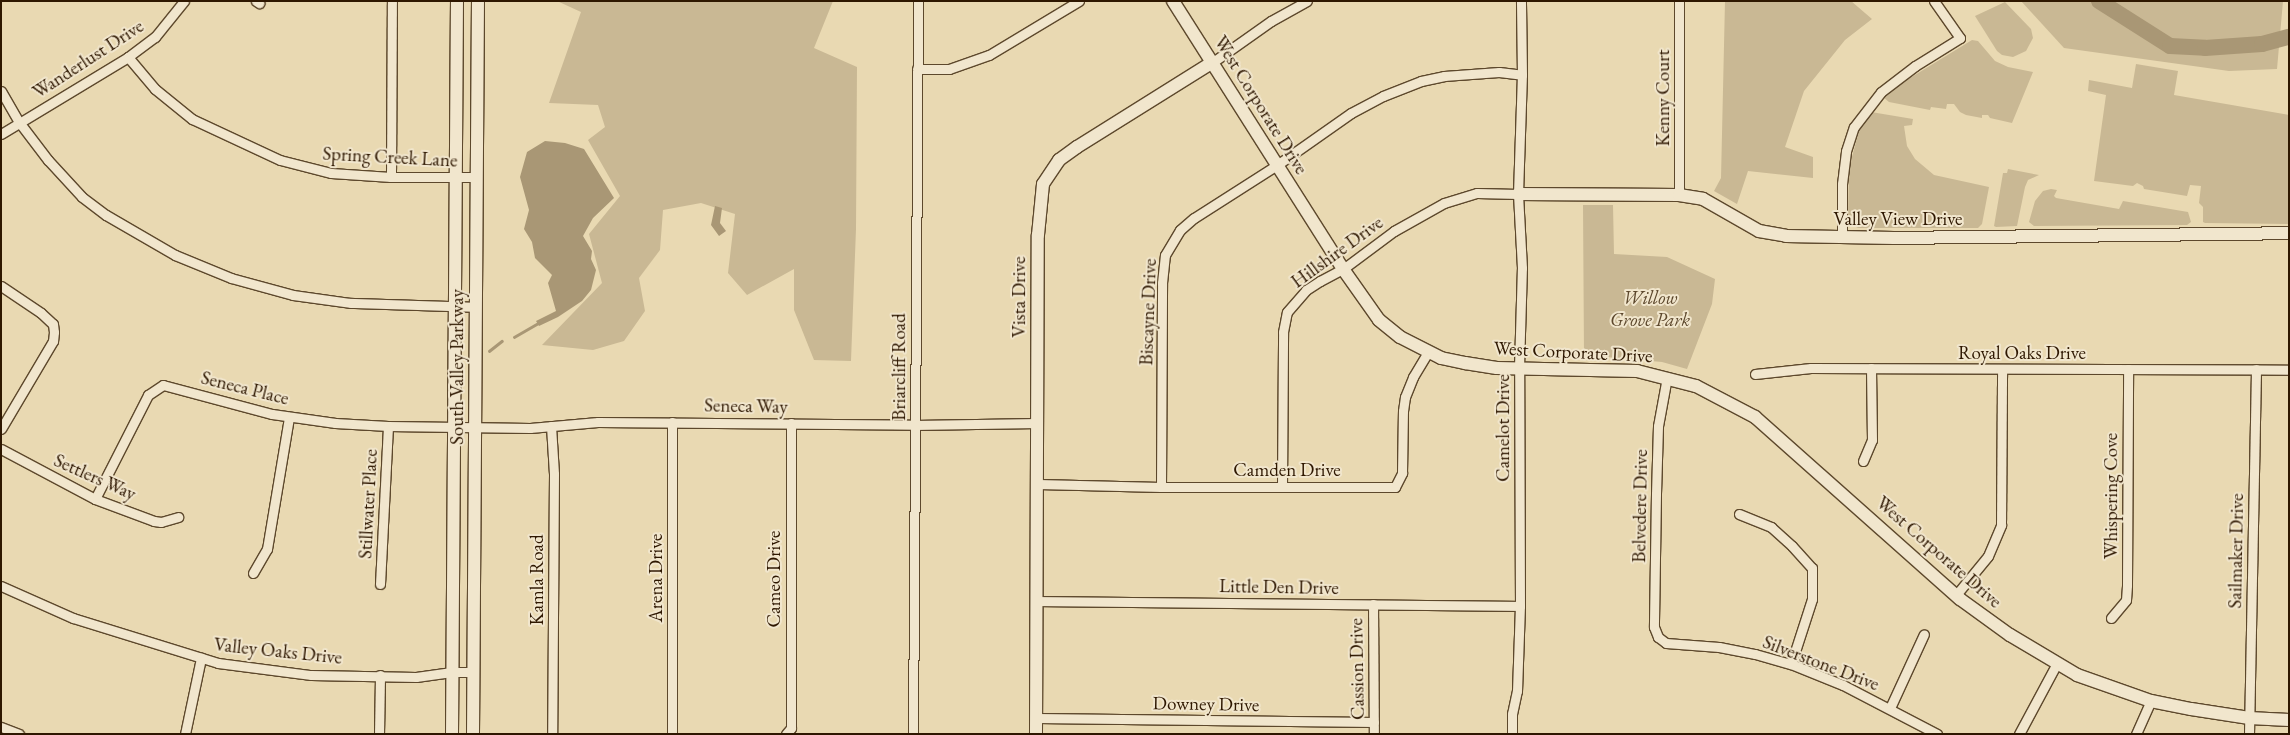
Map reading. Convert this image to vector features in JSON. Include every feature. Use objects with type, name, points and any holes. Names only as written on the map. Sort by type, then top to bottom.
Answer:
[{"type":"street","name":"Wanderlust Drive","points":[[1,134],[128,56],[155,37],[184,1]]},
{"type":"street","points":[[391,177],[392,1]]},
{"type":"street","name":"South Valley Parkway","points":[[452,734],[457,1]]},
{"type":"street","name":"South Valley Parkway","points":[[473,734],[478,1]]},
{"type":"street","name":"Briarcliff Road","points":[[913,734],[918,1]]},
{"type":"street","points":[[917,69],[949,69],[990,55],[1079,1]]},
{"type":"street","name":"West Corporate Drive","points":[[1173,1],[1343,269],[1379,320],[1400,337],[1441,358],[1465,363],[1497,368],[1630,370],[1667,377],[1711,393],[1754,417],[1956,595],[2003,630],[2057,663],[2097,683],[2151,701],[2249,718],[2289,720]]},
{"type":"street","name":"Vista Drive","points":[[1036,734],[1038,235],[1043,184],[1059,160],[1077,146],[1213,62],[1271,21],[1306,1]]},
{"type":"street","name":"Camelot Drive","points":[[1512,734],[1512,714],[1518,691],[1520,606],[1519,367],[1522,268],[1518,194],[1522,75],[1521,1]]},
{"type":"street","name":"Kenny Court","points":[[1679,1],[1679,195]]},
{"type":"street","points":[[1842,238],[1842,184],[1846,151],[1854,126],[1881,92],[1916,66],[1960,38],[1934,1]]},
{"type":"street","name":"Spring Creek Lane","points":[[128,56],[155,90],[192,119],[257,151],[305,168],[331,173],[391,177],[477,177]]},
{"type":"street","name":"Biscayne Drive","points":[[1161,487],[1162,283],[1164,255],[1180,230],[1194,218],[1358,109],[1400,89],[1444,76],[1469,72],[1499,72],[1522,75]]},
{"type":"street","points":[[1,92],[19,122],[48,160],[82,197],[106,214],[175,255],[231,278],[293,295],[350,303],[476,307]]},
{"type":"street","name":"Hillshire Drive","points":[[1282,487],[1283,332],[1287,312],[1306,290],[1343,269],[1394,231],[1444,203],[1477,193],[1518,194]]},
{"type":"street","name":"Valley View Drive","points":[[1518,194],[1679,195],[1703,199],[1759,231],[1786,236],[1842,238],[2289,233]]},
{"type":"street","points":[[1,286],[41,313],[53,324],[54,332],[53,341],[1,429]]},
{"type":"street","name":"Camden Drive","points":[[1038,484],[1161,487],[1395,487],[1402,473],[1403,411],[1406,397],[1413,377],[1428,352]]},
{"type":"street","name":"Royal Oaks Drive","points":[[1755,374],[1810,368],[2289,370]]},
{"type":"street","points":[[1863,461],[1872,440],[1871,368]]},
{"type":"street","points":[[1956,595],[1988,556],[2001,525],[2002,369]]},
{"type":"street","name":"Whispering Cove","points":[[2111,618],[2126,600],[2128,369]]},
{"type":"street","name":"Sailmaker Drive","points":[[2248,734],[2256,369]]},
{"type":"street","name":"Belvedere Drive","points":[[1658,636],[1654,627],[1658,426],[1667,377]]},
{"type":"street","name":"Seneca Place","points":[[95,499],[148,395],[163,384],[289,417],[335,423],[388,426],[454,426]]},
{"type":"street","points":[[253,573],[267,549],[289,417]]},
{"type":"street","name":"Seneca Way","points":[[454,426],[551,426],[598,422],[914,425],[1038,423]]},
{"type":"street","name":"Arena Drive","points":[[672,422],[672,734]]},
{"type":"street","name":"Cameo Drive","points":[[786,734],[791,728],[791,423]]},
{"type":"street","name":"Stillwater Place","points":[[380,584],[388,426]]},
{"type":"street","name":"Kamla Road","points":[[551,426],[554,474],[552,734]]},
{"type":"street","name":"Settlers Way","points":[[1,449],[95,499],[154,521],[161,522],[178,517]]},
{"type":"street","points":[[1739,514],[1770,527],[1792,546],[1812,568],[1812,599],[1791,664]]},
{"type":"street","name":"Valley Oaks Drive","points":[[1,586],[73,618],[218,663],[311,675],[416,677],[452,672],[474,672]]},
{"type":"street","name":"Little Den Drive","points":[[1038,601],[1520,606]]},
{"type":"street","name":"Cassion Drive","points":[[1373,604],[1374,734]]},
{"type":"street","points":[[1890,708],[1924,634]]},
{"type":"street","name":"Silverstone Drive","points":[[1658,636],[1666,643],[1728,649],[1791,664],[1843,685],[1890,708],[1936,734]]},
{"type":"street","points":[[185,734],[201,658]]},
{"type":"street","points":[[2018,734],[2057,663]]},
{"type":"street","points":[[379,734],[380,675]]},
{"type":"street","points":[[2136,734],[2151,701]]},
{"type":"street","name":"Downey Drive","points":[[1037,718],[1374,722]]},
{"type":"street","points":[[1,727],[19,734]]},
{"type":"green space","points":[[557,1],[833,1],[814,48],[857,67],[856,229],[851,361],[814,360],[794,310],[794,269],[747,295],[728,273],[735,214],[701,203],[663,210],[660,250],[639,278],[645,311],[624,341],[593,350],[542,345],[602,283],[589,234],[620,196],[588,140],[605,127],[598,105],[549,103],[581,12]]},
{"type":"green space","points":[[1725,1],[1851,1],[1872,19],[1845,40],[1804,91],[1785,147],[1813,157],[1813,178],[1748,171],[1737,204],[1714,191],[1721,178]]},
{"type":"green space","points":[[2021,1],[2283,1],[2277,69],[2229,71],[2064,48]]},
{"type":"green space","points":[[2005,2],[2031,29],[2033,38],[2026,51],[2013,57],[2002,55],[1997,51],[1975,16]]},
{"type":"green space","points":[[1972,40],[1978,41],[1995,61],[2008,67],[2033,72],[2012,123],[1990,118],[1988,115],[1982,115],[1982,118],[1966,115],[1960,112],[1954,104],[1947,104],[1946,109],[1931,107],[1930,110],[1889,102],[1883,97],[1892,89]]},
{"type":"green space","points":[[2136,64],[2178,71],[2174,95],[2289,115],[2289,224],[2205,223],[2203,222],[2203,207],[2199,203],[2201,186],[2190,185],[2187,196],[2144,189],[2143,186],[2137,183],[2133,186],[2094,181],[2106,95],[2088,91],[2089,80],[2132,88]]},
{"type":"green space","points":[[1871,112],[1913,119],[1912,125],[1904,126],[1907,146],[1915,159],[1934,175],[1989,187],[1982,224],[1978,228],[1858,228],[1850,224],[1848,216],[1849,168],[1860,127]]},
{"type":"green space","points":[[2008,169],[2039,175],[2028,180],[2017,226],[1996,227],[1994,226],[2003,173],[2007,173]]},
{"type":"green space","points":[[2057,190],[2054,196],[2056,198],[2119,209],[2123,201],[2188,212],[2191,222],[2187,225],[2034,226],[2029,222],[2035,201],[2043,191]]},
{"type":"green space","name":"Willow Grove Park","points":[[1583,205],[1613,205],[1614,254],[1667,257],[1715,279],[1712,304],[1687,369],[1662,362],[1584,355]]},
{"type":"shaded area","points":[[545,141],[565,143],[584,149],[614,198],[593,218],[583,236],[592,251],[591,259],[596,270],[591,290],[582,301],[558,317],[539,326],[536,321],[556,311],[548,283],[552,275],[535,258],[532,242],[524,229],[529,210],[520,177],[527,152]]},
{"type":"shaded area","points":[[715,206],[722,208],[720,223],[726,231],[719,236],[711,225]]},
{"type":"waterway","points":[[2099,1],[2170,46],[2205,48],[2262,44],[2289,37]]},
{"type":"waterway","points":[[514,337],[538,323]]},
{"type":"waterway","points":[[489,351],[502,341]]}]
